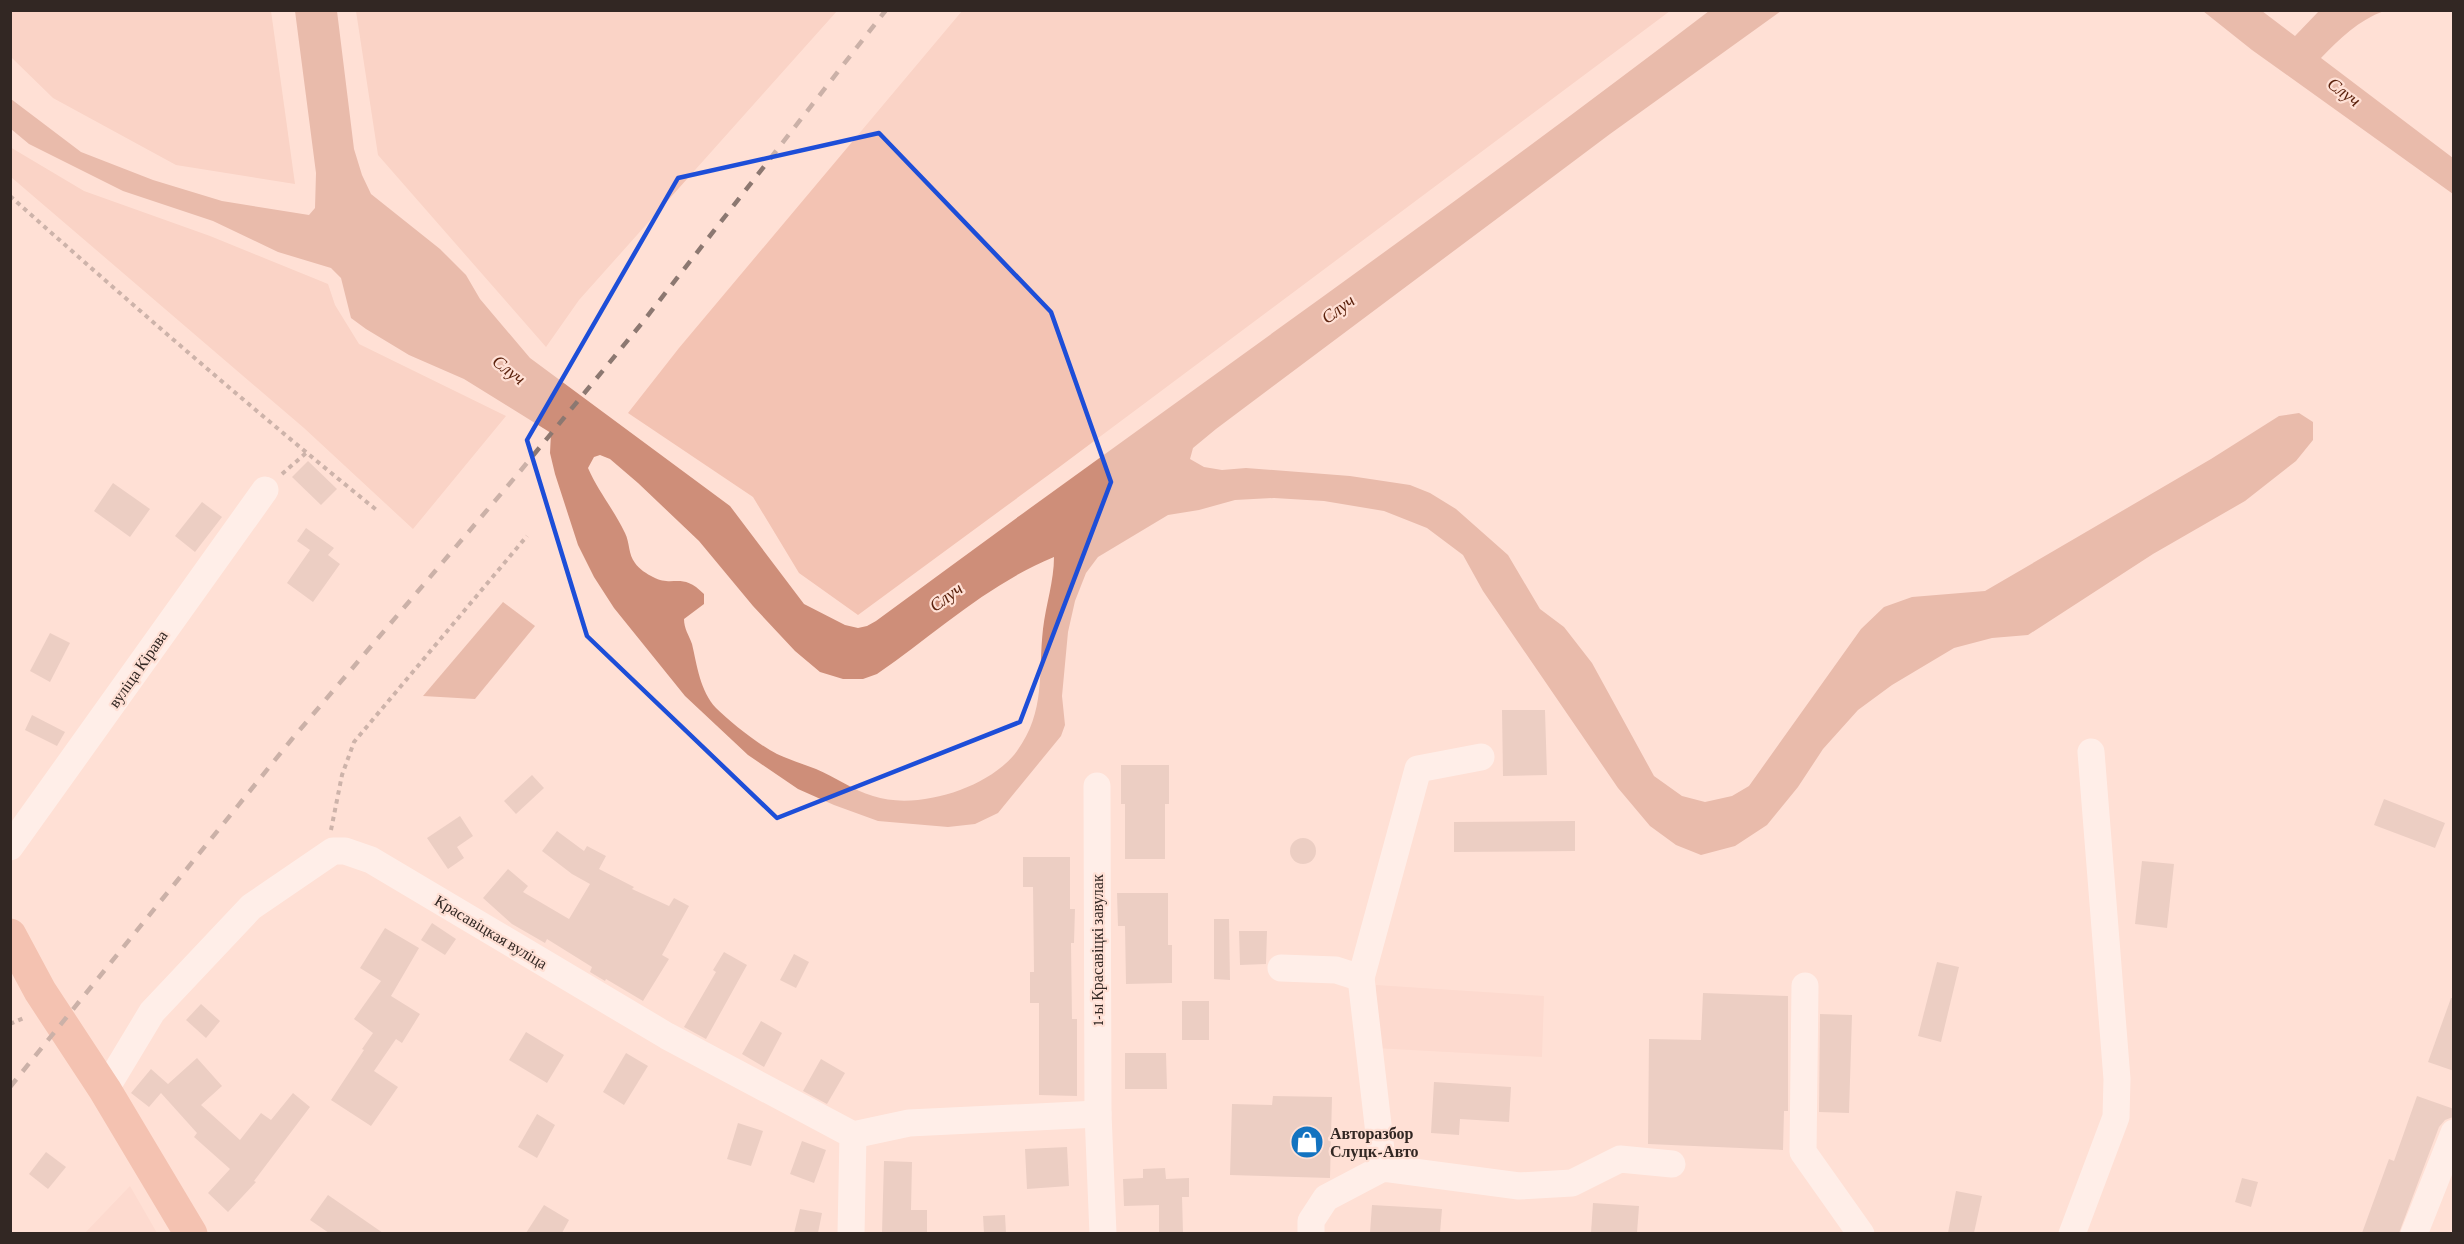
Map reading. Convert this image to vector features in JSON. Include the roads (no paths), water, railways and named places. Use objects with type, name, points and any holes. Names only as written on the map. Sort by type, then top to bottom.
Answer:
[{"type":"main road","points":[[10,935],[40,991],[105,1090],[191,1233]]},
{"type":"street","name":"вуліца Кірава","points":[[10,847],[265,490]]},
{"type":"street","points":[[2072,1233],[2116,1117],[2117,1079],[2091,752]]},
{"type":"street","points":[[1383,1168],[1361,978],[1418,769],[1481,757]]},
{"type":"street","name":"1-ы Красавіцкі завулак","points":[[1097,786],[1098,1114],[1103,1233]]},
{"type":"street","name":"Красавіцкая вуліца","points":[[105,1090],[152,1012],[251,907],[333,851],[345,851],[371,860],[667,1036],[853,1135]]},
{"type":"street","points":[[1281,968],[1336,970],[1361,978]]},
{"type":"street","points":[[1805,986],[1803,1152],[1861,1233]]},
{"type":"street","points":[[851,1233],[853,1135],[909,1122],[1098,1114]]},
{"type":"street","points":[[2414,1233],[2454,1133]]},
{"type":"street","points":[[1311,1233],[1311,1221],[1326,1198],[1383,1168],[1519,1186],[1572,1183],[1620,1159],[1672,1164]]},
{"type":"water","name":"Случ","points":[[295,11],[337,11],[354,149],[371,194],[440,249],[466,275],[480,299],[530,358],[730,506],[804,604],[845,625],[858,628],[876,621],[1503,166],[1709,11],[1781,11],[1610,134],[1216,429],[1193,448],[1190,459],[1204,467],[1222,470],[1246,468],[1350,476],[1410,485],[1430,493],[1456,509],[1508,555],[1540,609],[1564,627],[1592,663],[1654,776],[1682,796],[1705,802],[1732,796],[1749,786],[1861,629],[1884,607],[1912,597],[1985,591],[2211,459],[2279,416],[2299,413],[2313,422],[2313,440],[2296,461],[2245,501],[2153,554],[2028,635],[1992,638],[1954,648],[1892,685],[1858,710],[1823,749],[1798,787],[1767,825],[1735,846],[1701,855],[1676,845],[1650,826],[1618,788],[1483,591],[1463,555],[1427,528],[1384,511],[1324,501],[1274,498],[1235,500],[1199,510],[1168,515],[1098,557],[1086,573],[1075,601],[1068,632],[1062,696],[1065,725],[1061,736],[998,813],[975,824],[948,827],[878,821],[798,789],[748,755],[685,696],[614,608],[594,577],[578,545],[555,474],[550,453],[551,433],[464,379],[409,355],[351,318],[341,278],[331,268],[278,252],[213,221],[123,191],[29,144],[11,129],[11,99],[81,152],[153,180],[222,201],[309,215],[315,208],[316,173]],"holes":[[[600,455],[610,459],[699,541],[753,606],[795,651],[820,672],[843,679],[863,679],[877,674],[985,595],[1030,568],[1054,557],[1043,629],[1037,706],[1033,721],[1017,751],[989,776],[951,793],[931,798],[891,800],[858,790],[816,769],[777,754],[753,739],[716,708],[703,686],[684,619],[704,604],[704,594],[689,583],[660,580],[653,577],[633,560],[625,533],[588,468],[594,457]]]},
{"type":"water","name":"Случ","points":[[2203,11],[2262,11],[2295,36],[2319,11],[2384,11],[2358,25],[2321,58],[2453,158],[2453,194],[2252,50]]},
{"type":"water","points":[[503,602],[535,626],[475,699],[423,696]]},
{"type":"railway","points":[[10,1087],[292,739],[517,475],[642,323],[886,10]]},
{"type":"place","name":"Авторазбор Слуцк-Авто","points":[[1307,1142]]}]
